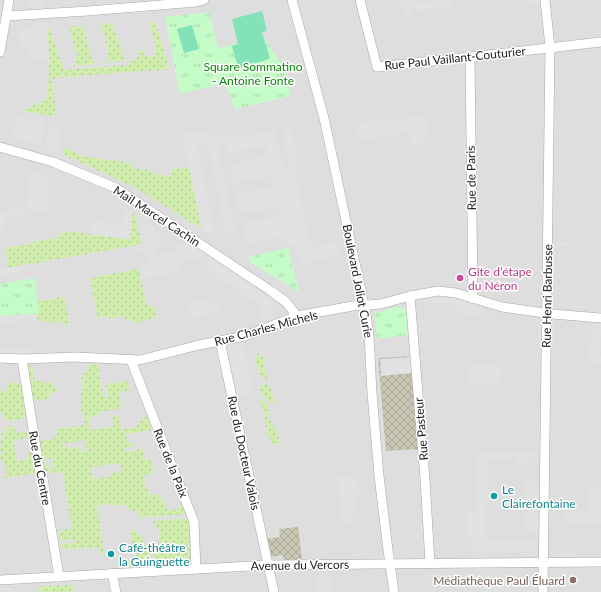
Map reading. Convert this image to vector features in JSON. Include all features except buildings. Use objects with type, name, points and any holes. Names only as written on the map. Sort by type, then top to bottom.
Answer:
[{"type":"street","points":[[0,52],[9,0]]},
{"type":"street","points":[[7,16],[127,8],[204,0]]},
{"type":"street","name":"Boulevard Joliot Curie","points":[[292,0],[324,118],[364,305],[369,336],[379,476],[394,592]]},
{"type":"street","name":"Rue Paul Vaillant-Couturier","points":[[360,0],[377,66],[470,58],[550,47],[601,42]]},
{"type":"street","name":"Rue Henri Barbusse","points":[[543,592],[550,47],[545,0]]},
{"type":"street","name":"Rue de Paris","points":[[470,58],[473,299]]},
{"type":"street","name":"Mail Marcel Cachin","points":[[0,147],[53,162],[116,188],[271,291],[286,302],[297,316]]},
{"type":"street","name":"Rue Charles Michels","points":[[0,358],[113,358],[140,360],[245,336],[297,316],[364,305],[380,304],[410,296],[446,291],[502,308],[601,318]]},
{"type":"street","name":"Rue Pasteur","points":[[410,296],[425,479],[430,563]]},
{"type":"street","name":"Rue du Docteur Valois","points":[[220,341],[274,592]]},
{"type":"street","name":"Rue du Centre","points":[[22,358],[40,473],[43,478],[59,577]]},
{"type":"street","name":"Rue de la Paix","points":[[131,360],[194,522],[196,569]]},
{"type":"street","name":"Avenue du Vercors","points":[[0,580],[268,565],[601,562]]},
{"type":"street","points":[[112,573],[116,592]]},
{"type":"shaded area","points":[[0,0],[601,0],[601,592],[0,592]]},
{"type":"shaded area","points":[[28,0],[43,0],[43,6],[28,7]]},
{"type":"shaded area","points":[[401,0],[416,0],[419,3],[452,0],[452,7],[411,11],[411,19],[404,20]]},
{"type":"shaded area","points":[[524,0],[541,0],[540,4],[525,5]]},
{"type":"shaded area","points":[[46,22],[50,61],[29,59],[30,48],[18,47],[19,29],[32,30],[32,23]]},
{"type":"shaded area","points":[[426,116],[430,141],[411,144],[409,132],[357,141],[356,130],[360,130],[359,123]]},
{"type":"shaded area","points":[[17,117],[43,120],[41,128],[46,130],[41,146],[13,137]]},
{"type":"shaded area","points":[[50,127],[57,129],[60,132],[57,152],[44,147]]},
{"type":"shaded area","points":[[291,127],[299,165],[294,166],[310,245],[313,247],[331,242],[338,244],[340,256],[300,264],[296,245],[287,246],[284,236],[247,244],[242,224],[280,216],[279,206],[240,214],[236,194],[274,186],[273,176],[234,183],[230,164],[268,156],[266,145],[228,153],[222,138],[222,145],[218,150],[235,231],[226,232],[208,144],[197,146],[215,232],[205,232],[202,229],[181,132],[239,137],[275,130],[283,168],[289,167],[282,129]]},
{"type":"shaded area","points":[[30,170],[49,177],[47,212],[39,212],[26,208]]},
{"type":"shaded area","points":[[23,208],[23,215],[5,218],[3,233],[0,233],[0,212]]},
{"type":"shaded area","points":[[124,210],[132,213],[130,239],[90,235],[91,221],[122,224]]},
{"type":"shaded area","points":[[146,222],[153,226],[156,235],[161,234],[163,245],[155,247],[156,254],[176,251],[175,246],[189,242],[273,301],[270,319],[262,321],[259,303],[209,272],[208,265],[206,266],[205,260],[202,261],[201,258],[178,263],[180,272],[142,279],[139,267],[151,265],[148,251],[137,253],[136,247],[143,244],[139,226]]},
{"type":"shaded area","points":[[557,242],[573,242],[573,247],[557,247]]},
{"type":"shaded area","points":[[29,264],[31,270],[0,275],[0,269]]},
{"type":"shaded area","points":[[443,294],[482,305],[481,315],[462,315],[461,311],[457,310],[456,304],[419,303],[419,298]]},
{"type":"shaded area","points":[[209,299],[210,305],[218,304],[220,311],[200,315],[200,317],[191,319],[187,304]]},
{"type":"shaded area","points":[[37,314],[37,321],[0,323],[0,316]]},
{"type":"shaded area","points":[[538,323],[545,328],[544,378],[540,378],[541,345],[537,342]]},
{"type":"shaded area","points":[[586,325],[601,325],[598,357],[601,358],[601,364],[589,363],[591,331],[585,331]]},
{"type":"shaded area","points":[[243,341],[254,393],[237,396],[227,348],[229,344]]},
{"type":"shaded area","points":[[2,348],[37,348],[37,355],[2,354]]},
{"type":"shaded area","points":[[412,356],[418,449],[386,451],[378,358]]},
{"type":"shaded area","points":[[411,357],[412,373],[381,376],[380,359]]},
{"type":"shaded area","points":[[469,364],[502,365],[501,384],[469,384]]},
{"type":"shaded area","points":[[477,453],[539,453],[539,459],[531,459],[530,464],[516,464],[516,458],[487,458],[486,539],[537,540],[537,551],[473,552],[473,542],[466,542],[466,512],[476,511]]},
{"type":"shaded area","points":[[357,475],[359,495],[355,495],[356,511],[352,511],[353,522],[342,523],[337,478]]},
{"type":"shaded area","points":[[525,478],[538,482],[538,532],[525,529]]},
{"type":"shaded area","points":[[590,488],[601,488],[601,524],[572,523],[565,520],[565,513],[590,513]]},
{"type":"shaded area","points":[[298,527],[302,560],[284,560],[283,555],[269,557],[266,539],[280,537],[279,529]]},
{"type":"shaded area","points":[[556,553],[578,553],[578,559],[556,559]]},
{"type":"shaded area","points":[[330,576],[332,592],[315,592],[314,577]]},
{"type":"shaded area","points":[[493,577],[501,577],[501,592],[493,592]]},
{"type":"green space","points":[[262,11],[267,31],[262,32],[270,59],[238,68],[232,46],[238,44],[232,19]]},
{"type":"green space","name":"Square Sommatino - Antoine Fonte","points":[[209,12],[218,48],[264,38],[284,68],[291,96],[235,109],[225,83],[180,94],[165,17]]},
{"type":"green space","points":[[155,21],[169,69],[54,78],[52,79],[56,116],[25,112],[26,109],[42,102],[47,97],[50,61],[47,29],[49,28],[64,70],[128,65],[130,61],[140,57],[138,51],[143,50],[145,56],[155,56],[155,44],[150,23]]},
{"type":"green space","points":[[112,23],[125,61],[100,62],[109,60],[107,53],[109,52],[101,24]]},
{"type":"green space","points":[[192,25],[199,49],[184,53],[177,29]]},
{"type":"green space","points":[[82,26],[94,64],[74,66],[73,64],[77,62],[75,57],[78,56],[69,27]]},
{"type":"green space","points":[[64,148],[86,157],[131,163],[133,168],[152,171],[152,174],[171,176],[172,169],[189,168],[202,229],[134,187],[62,154]]},
{"type":"green space","points":[[132,213],[134,214],[142,244],[8,268],[6,247],[13,247],[34,243],[35,241],[57,238],[64,231],[129,239]]},
{"type":"green space","points":[[288,248],[299,292],[250,262],[249,256]]},
{"type":"green space","points":[[138,269],[147,306],[154,306],[157,318],[133,323],[132,319],[126,320],[125,315],[115,318],[105,316],[98,318],[90,278]]},
{"type":"green space","points":[[35,278],[39,314],[0,316],[0,284]]},
{"type":"green space","points":[[64,297],[69,324],[63,326],[61,321],[37,321],[37,314],[39,314],[37,301]]},
{"type":"green space","points":[[398,307],[406,310],[407,312],[408,335],[377,339],[374,313]]},
{"type":"green space","points":[[258,353],[265,359],[264,365],[269,381],[259,374],[260,370],[255,363]]},
{"type":"green space","points":[[30,364],[30,366],[33,366],[34,381],[40,380],[43,382],[51,382],[53,387],[56,387],[58,392],[49,393],[50,398],[32,401],[26,366]]},
{"type":"green space","points":[[89,364],[98,364],[103,398],[109,397],[106,384],[127,381],[130,390],[119,392],[121,409],[97,412],[97,416],[89,417],[90,430],[114,427],[113,416],[118,415],[121,430],[134,428],[139,425],[141,419],[146,415],[152,430],[125,434],[128,443],[133,442],[134,446],[124,448],[125,452],[143,449],[143,459],[150,459],[153,470],[151,474],[144,475],[145,488],[148,489],[149,495],[158,494],[161,502],[165,501],[166,510],[178,509],[182,503],[188,514],[139,518],[138,510],[128,511],[128,505],[97,505],[104,557],[101,557],[100,547],[62,549],[61,544],[76,542],[75,539],[61,541],[59,531],[72,528],[63,472],[50,474],[49,470],[42,472],[38,445],[41,444],[40,440],[54,440],[53,436],[58,435],[57,429],[85,425],[84,412],[82,412],[81,388],[83,387],[82,375],[88,371]],"holes":[[[86,440],[85,443],[87,451],[81,452],[80,447],[67,449],[67,446],[62,447],[61,444]],[[53,458],[55,469],[53,470],[52,467],[47,468],[44,460]],[[121,463],[122,472],[112,473],[109,477],[93,479],[91,467]]]},
{"type":"green space","points":[[19,368],[28,416],[17,420],[5,420],[4,413],[0,413],[0,387],[1,392],[6,391],[9,384],[13,382],[19,385],[21,384]]},
{"type":"green space","points":[[263,381],[271,389],[274,404],[265,399],[262,395],[260,385],[263,386]]},
{"type":"green space","points":[[259,398],[268,405],[270,420],[263,410]]},
{"type":"green space","points":[[264,414],[274,426],[280,444],[272,444],[268,434]]},
{"type":"green space","points":[[14,426],[15,433],[29,431],[30,437],[13,440],[16,461],[27,459],[27,454],[33,452],[36,473],[0,479],[5,477],[7,474],[3,460],[0,460],[0,455],[4,454],[4,451],[0,451],[0,448],[2,448],[0,439],[3,439],[2,432],[7,431],[6,427]]},
{"type":"green space","points":[[189,520],[191,563],[154,564],[154,554],[160,538],[160,532],[153,521]]},
{"type":"green space","points":[[136,529],[137,535],[142,536],[143,543],[150,549],[150,564],[128,566],[127,562],[136,558],[130,531]]},
{"type":"green space","points":[[72,585],[74,592],[39,592],[38,587]]},
{"type":"place","name":"Gîte d’étape du Néron","points":[[460,278]]},
{"type":"place","name":"Le Clairefontaine","points":[[494,496]]},
{"type":"place","name":"Café-théâtre la Guinguette","points":[[111,554]]},
{"type":"place","name":"Médiathèque Paul Éluard","points":[[573,580]]}]
